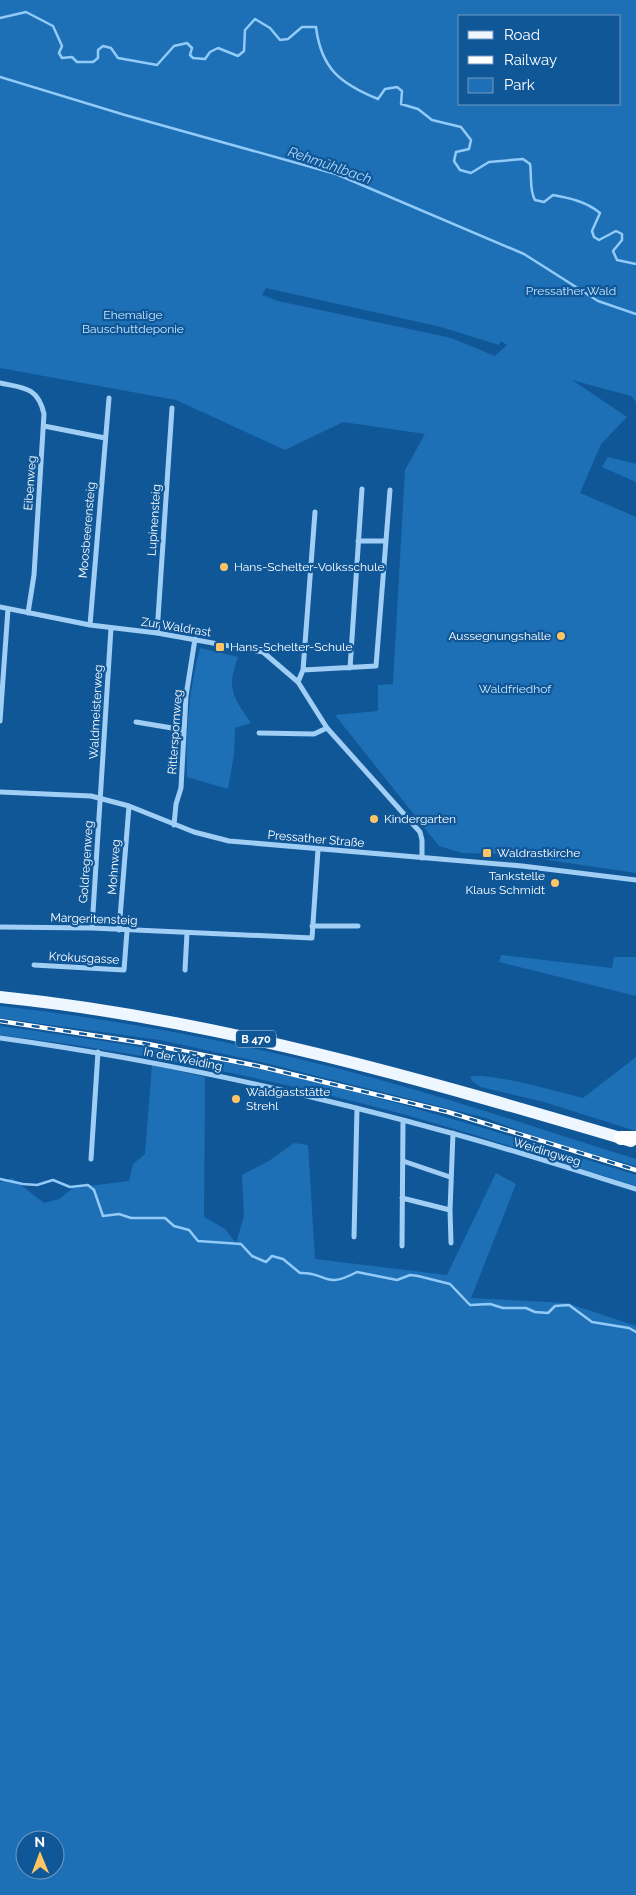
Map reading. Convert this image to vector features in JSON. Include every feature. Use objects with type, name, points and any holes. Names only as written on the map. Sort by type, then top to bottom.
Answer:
[{"type":"highway","points":[[621,1138],[636,1138]]},
{"type":"main road","name":"B 470","points":[[0,997],[116,1013],[240,1035],[428,1082],[636,1143]]},
{"type":"street","name":"Eibenweg","points":[[0,383],[32,391],[40,398],[44,414],[34,574],[28,613]]},
{"type":"street","name":"Moosbeerensteig","points":[[90,625],[109,398]]},
{"type":"street","name":"Lupinensteig","points":[[157,633],[172,408]]},
{"type":"street","points":[[44,426],[105,438]]},
{"type":"street","points":[[350,668],[362,489]]},
{"type":"street","points":[[304,670],[376,666],[390,490]]},
{"type":"street","points":[[298,682],[304,670],[315,512]]},
{"type":"street","points":[[358,541],[386,541]]},
{"type":"street","name":"Zur Waldrast","points":[[0,607],[90,625],[157,633],[262,652],[298,682],[327,728],[420,832],[422,858]]},
{"type":"street","points":[[0,721],[8,609]]},
{"type":"street","name":"Waldmeisterweg","points":[[101,798],[111,628]]},
{"type":"street","name":"Ritterspornweg","points":[[174,824],[176,804],[181,788],[186,696],[195,639]]},
{"type":"street","points":[[136,722],[184,730]]},
{"type":"street","points":[[259,733],[314,734],[327,728]]},
{"type":"street","name":"Pressather Straße","points":[[0,792],[75,794],[101,798],[229,841],[538,868],[636,880]]},
{"type":"street","name":"Goldregenweg","points":[[92,928],[101,798]]},
{"type":"street","name":"Mohnweg","points":[[120,930],[129,806]]},
{"type":"street","points":[[318,850],[312,926],[358,926]]},
{"type":"street","name":"Margeritensteig","points":[[0,927],[92,928],[312,938],[312,926]]},
{"type":"street","name":"Krokusgasse","points":[[34,965],[124,970],[127,931]]},
{"type":"street","points":[[185,970],[188,933]]},
{"type":"street","name":"In der Weiding","points":[[0,1038],[98,1052],[264,1086]]},
{"type":"street","points":[[91,1159],[98,1052]]},
{"type":"street","name":"Weidingweg","points":[[264,1086],[453,1133],[636,1189]]},
{"type":"street","points":[[354,1237],[357,1108]]},
{"type":"street","points":[[402,1246],[403,1120]]},
{"type":"street","points":[[451,1242],[450,1177],[453,1133]]},
{"type":"street","points":[[403,1161],[450,1177]]},
{"type":"street","points":[[402,1198],[450,1210]]},
{"type":"green space","points":[[0,0],[636,0],[636,402],[631,396],[572,380],[627,417],[601,444],[580,493],[636,517],[636,873],[508,854],[462,853],[439,846],[335,715],[378,711],[378,685],[393,684],[405,470],[425,434],[343,422],[285,450],[176,400],[0,368]],"holes":[[[266,288],[441,327],[499,345],[501,341],[507,345],[495,356],[451,338],[278,301],[262,295]]]},
{"type":"green space","points":[[608,457],[636,464],[636,482],[602,467]]},
{"type":"green space","points":[[200,648],[238,657],[232,677],[233,692],[251,723],[235,728],[234,754],[228,789],[187,777],[189,712]]},
{"type":"green space","points":[[501,955],[612,968],[614,957],[636,957],[636,996],[499,962]]},
{"type":"green space","points":[[0,1006],[159,1029],[316,1063],[446,1099],[636,1159],[636,1166],[547,1141],[486,1118],[265,1063],[160,1040],[0,1018]]},
{"type":"green space","points":[[0,1026],[184,1054],[337,1088],[466,1123],[636,1175],[636,1186],[467,1133],[364,1104],[229,1072],[138,1055],[0,1035]]},
{"type":"green space","points":[[636,1057],[636,1131],[544,1102],[481,1087],[473,1082],[470,1077],[492,1077],[583,1098]]},
{"type":"green space","points":[[152,1065],[205,1077],[204,1217],[225,1229],[236,1243],[244,1216],[242,1175],[269,1161],[294,1143],[308,1145],[315,1259],[447,1275],[496,1173],[516,1184],[471,1298],[567,1303],[636,1326],[636,1895],[0,1895],[0,1182],[12,1178],[44,1203],[59,1199],[73,1188],[129,1181],[133,1164],[145,1154]]},
{"type":"waterway","points":[[0,18],[26,12],[53,26],[62,46],[59,53],[62,58],[72,57],[77,62],[93,62],[98,58],[98,50],[103,46],[111,48],[118,58],[157,65],[174,46],[187,43],[192,48],[190,55],[193,58],[205,59],[210,52],[218,48],[238,56],[244,51],[245,30],[255,19],[270,28],[280,40],[288,39],[302,27],[316,27],[323,54],[328,64],[343,81],[378,99],[385,89],[397,87],[402,91],[401,104],[418,109],[432,120],[461,127],[471,140],[469,149],[456,152],[454,161],[460,170],[471,173],[489,162],[523,159],[530,164],[531,187],[535,200],[544,202],[553,195],[578,201],[595,209],[600,213],[592,231],[594,237],[599,240],[616,231],[622,234],[622,240],[613,251],[617,260],[636,264]]},
{"type":"waterway","name":"Rehmühlbach","points":[[0,77],[125,115],[336,174],[524,254],[598,301],[636,314]]},
{"type":"waterway","points":[[0,1179],[37,1185],[53,1180],[70,1187],[88,1185],[94,1190],[103,1216],[119,1214],[131,1218],[165,1218],[174,1226],[189,1230],[198,1241],[241,1244],[252,1256],[266,1262],[272,1256],[283,1259],[300,1273],[309,1273],[331,1280],[338,1280],[357,1272],[397,1280],[410,1275],[418,1276],[450,1284],[470,1305],[490,1304],[503,1308],[526,1308],[535,1312],[548,1313],[555,1306],[569,1305],[592,1322],[629,1328],[636,1332]]},
{"type":"railway","points":[[0,1021],[143,1043],[258,1066],[448,1112],[636,1170]]},
{"type":"place","name":"Hans-Schelter-Volksschule","points":[[224,567]]},
{"type":"place","name":"Aussegnungshalle","points":[[561,636]]},
{"type":"place","name":"Hans-Schelter-Schule","points":[[220,647]]},
{"type":"place","name":"Kindergarten","points":[[374,819]]},
{"type":"place","name":"Waldrastkirche","points":[[487,853]]},
{"type":"place","name":"Tankstelle Klaus Schmidt","points":[[555,883]]},
{"type":"place","name":"Waldgaststätte Strehl","points":[[236,1099]]},
{"type":"park label","name":"Pressather Wald","points":[[571,291]]},
{"type":"park label","name":"Ehemalige Bauschuttdeponie","points":[[133,322]]},
{"type":"park label","name":"Waldfriedhof","points":[[515,689]]}]
